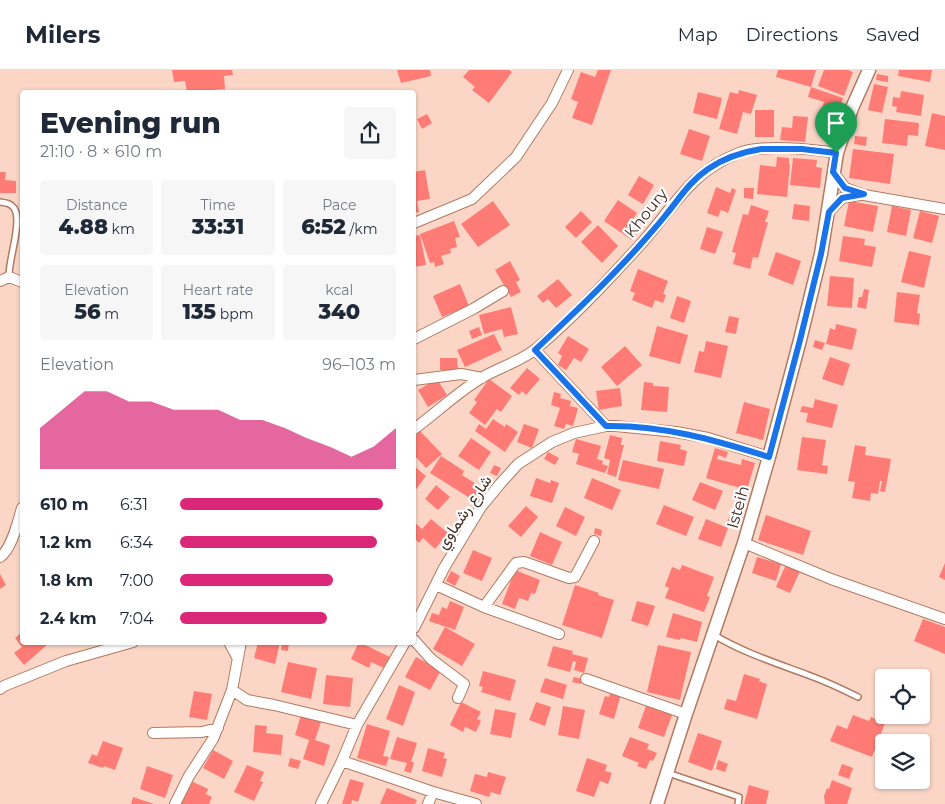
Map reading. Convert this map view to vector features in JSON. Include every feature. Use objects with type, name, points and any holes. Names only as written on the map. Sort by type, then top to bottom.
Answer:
[{"type":"street","points":[[416,222],[472,199],[516,157],[552,103],[568,70]]},
{"type":"street","name":"Isteih","points":[[658,804],[686,714],[744,543],[769,457],[821,254],[829,212],[836,153],[852,108],[869,70]]},
{"type":"street","name":"Khoury","points":[[416,428],[482,378],[535,350],[590,298],[665,217],[684,190],[709,168],[741,152],[761,149],[802,149],[836,153]]},
{"type":"street","points":[[833,172],[845,188],[864,194],[945,209]]},
{"type":"street","points":[[829,212],[842,198],[864,194]]},
{"type":"street","points":[[4,279],[20,282]]},
{"type":"street","points":[[416,339],[473,310],[503,291]]},
{"type":"street","points":[[535,350],[606,426]]},
{"type":"street","points":[[416,380],[461,374],[482,378]]},
{"type":"street","name":"شارع رشماوي","points":[[416,624],[436,584],[482,507],[518,464],[552,442],[574,433],[606,426],[676,432],[708,438],[769,457]]},
{"type":"street","points":[[0,557],[4,554],[14,535],[20,515]]},
{"type":"street","points":[[484,607],[516,563],[524,562],[570,578],[575,577],[594,541]]},
{"type":"street","points":[[744,543],[831,579],[945,619]]},
{"type":"street","points":[[436,584],[484,607],[559,634]]},
{"type":"street","points":[[416,642],[431,659],[464,684],[458,698]]},
{"type":"street","points":[[0,689],[66,661],[122,645]]},
{"type":"street","points":[[231,645],[237,657]]},
{"type":"street","points":[[175,804],[188,776],[214,738],[232,690],[240,645]]},
{"type":"street","points":[[321,804],[342,761],[356,725],[403,645]]},
{"type":"street","points":[[586,678],[686,714]]},
{"type":"street","points":[[232,690],[247,700],[356,725]]},
{"type":"street","points":[[152,733],[202,732],[218,728]]},
{"type":"street","points":[[342,761],[432,792],[476,804]]},
{"type":"street","points":[[428,804],[432,792]]},
{"type":"lane","points":[[0,202],[8,203],[15,209],[16,218],[15,240],[4,279]]},
{"type":"lane","points":[[714,634],[733,646],[762,659],[810,676],[858,697]]},
{"type":"lane","points":[[667,773],[739,797],[738,804]]},
{"type":"building","points":[[172,70],[232,70],[233,75],[224,76],[225,89],[187,90],[185,81],[174,82]]},
{"type":"building","points":[[397,70],[430,70],[431,76],[401,83]]},
{"type":"building","points":[[469,70],[509,70],[512,72],[489,103],[472,90],[475,87],[463,77]]},
{"type":"building","points":[[598,70],[611,70],[592,125],[572,118],[578,102],[571,99],[581,72],[595,77]]},
{"type":"building","points":[[778,70],[816,70],[811,87],[776,77]]},
{"type":"building","points":[[824,70],[848,70],[853,72],[844,96],[818,86]]},
{"type":"building","points":[[899,70],[932,70],[930,82],[898,76]]},
{"type":"building","points":[[877,74],[888,76],[888,82],[876,80]]},
{"type":"building","points":[[874,84],[888,87],[882,113],[868,110]]},
{"type":"building","points":[[811,87],[843,98],[839,111],[834,109],[830,121],[819,117],[824,102],[808,97]]},
{"type":"building","points":[[739,90],[757,95],[751,114],[743,112],[737,134],[719,129],[730,92],[738,94]]},
{"type":"building","points":[[901,91],[924,95],[921,116],[896,112],[897,107],[892,106],[893,97],[900,98]]},
{"type":"building","points":[[698,92],[722,98],[717,119],[693,113]]},
{"type":"building","points":[[755,110],[774,110],[774,137],[755,137]]},
{"type":"building","points":[[932,113],[945,116],[945,150],[925,146]]},
{"type":"building","points":[[427,114],[432,123],[422,129],[417,119]]},
{"type":"building","points":[[793,116],[808,117],[805,142],[780,140],[782,127],[792,128]]},
{"type":"building","points":[[885,119],[919,123],[918,136],[908,135],[907,146],[882,143]]},
{"type":"building","points":[[689,129],[710,136],[702,161],[680,154]]},
{"type":"building","points":[[855,136],[867,137],[866,146],[854,144]]},
{"type":"building","points":[[853,149],[894,154],[890,184],[849,178]]},
{"type":"building","points":[[777,157],[789,158],[787,197],[757,194],[760,165],[776,167]]},
{"type":"building","points":[[793,158],[817,160],[816,167],[822,168],[820,188],[790,185]]},
{"type":"building","points":[[425,170],[430,199],[417,201],[419,212],[416,213],[416,172]]},
{"type":"building","points":[[0,172],[6,172],[5,180],[16,181],[16,193],[0,193]]},
{"type":"building","points":[[639,176],[654,185],[643,204],[628,195]]},
{"type":"building","points":[[716,187],[730,193],[732,188],[736,190],[728,213],[721,210],[718,217],[707,213]]},
{"type":"building","points":[[744,188],[754,188],[753,199],[744,198]]},
{"type":"building","points":[[618,200],[637,213],[628,227],[636,232],[632,240],[604,221]]},
{"type":"building","points":[[493,201],[510,225],[478,247],[461,224]]},
{"type":"building","points":[[849,201],[878,206],[873,232],[844,226]]},
{"type":"building","points":[[794,204],[810,206],[809,221],[792,219]]},
{"type":"building","points":[[751,205],[769,211],[765,222],[768,222],[758,258],[753,257],[750,269],[733,264],[736,253],[732,252],[743,214],[748,215]]},
{"type":"building","points":[[892,206],[911,210],[906,236],[887,232]]},
{"type":"building","points":[[581,211],[592,222],[576,238],[565,227]]},
{"type":"building","points":[[920,211],[939,216],[932,243],[913,238]]},
{"type":"building","points":[[454,221],[460,237],[455,238],[457,247],[450,249],[451,253],[441,256],[444,264],[435,267],[434,262],[430,263],[420,234]]},
{"type":"building","points":[[598,225],[618,246],[602,263],[581,242]]},
{"type":"building","points":[[707,227],[723,232],[715,254],[700,249]]},
{"type":"building","points":[[420,235],[426,265],[416,267],[416,236]]},
{"type":"building","points":[[843,236],[865,239],[864,245],[876,247],[872,267],[839,261]]},
{"type":"building","points":[[909,251],[931,256],[924,288],[901,282]]},
{"type":"building","points":[[776,252],[801,261],[793,285],[768,275]]},
{"type":"building","points":[[510,261],[520,280],[516,282],[521,292],[511,297],[495,270]]},
{"type":"building","points":[[638,269],[668,281],[663,294],[666,295],[663,303],[655,300],[652,308],[632,300],[635,293],[630,291]]},
{"type":"building","points":[[830,276],[854,278],[852,308],[827,306]]},
{"type":"building","points":[[558,279],[572,295],[556,308],[548,299],[543,303],[537,296]]},
{"type":"building","points":[[460,284],[469,306],[442,317],[433,296]]},
{"type":"building","points":[[864,289],[869,290],[866,309],[857,307],[859,297],[862,297]]},
{"type":"building","points":[[897,292],[920,295],[917,313],[920,314],[919,325],[894,322]]},
{"type":"building","points":[[677,296],[691,301],[684,323],[670,318]]},
{"type":"building","points":[[511,307],[518,334],[504,337],[502,329],[484,334],[479,315]]},
{"type":"building","points":[[729,316],[739,318],[736,334],[725,332]]},
{"type":"building","points":[[836,324],[857,329],[852,350],[826,344],[830,328],[835,330]]},
{"type":"building","points":[[657,326],[688,335],[680,364],[649,356]]},
{"type":"building","points":[[479,327],[482,335],[472,339],[469,331]]},
{"type":"building","points":[[494,334],[502,350],[465,367],[457,350]]},
{"type":"building","points":[[568,336],[589,349],[581,362],[574,358],[566,370],[558,365],[562,356],[558,353]]},
{"type":"building","points":[[815,340],[825,343],[822,350],[813,347]]},
{"type":"building","points":[[706,341],[728,346],[721,378],[694,372],[699,351],[704,352]]},
{"type":"building","points":[[625,346],[642,365],[617,386],[601,367]]},
{"type":"building","points":[[830,357],[850,364],[843,386],[822,379]]},
{"type":"building","points":[[440,358],[457,358],[458,370],[440,370]]},
{"type":"building","points":[[527,368],[540,379],[526,395],[522,391],[519,395],[510,388]]},
{"type":"building","points":[[437,379],[447,395],[428,407],[418,390]]},
{"type":"building","points":[[489,379],[512,396],[501,412],[497,409],[485,425],[469,413],[477,402],[474,400]]},
{"type":"building","points":[[644,382],[653,383],[653,386],[669,387],[667,412],[641,410]]},
{"type":"building","points":[[620,388],[622,406],[599,410],[596,391]]},
{"type":"building","points":[[554,392],[561,394],[560,398],[571,401],[570,406],[578,408],[573,426],[566,424],[564,429],[554,426],[560,408],[551,405]]},
{"type":"building","points":[[815,399],[838,405],[832,428],[806,422],[808,413],[800,412],[802,406],[813,408]]},
{"type":"building","points":[[744,402],[770,409],[763,440],[736,433]]},
{"type":"building","points":[[493,419],[505,427],[506,424],[518,432],[505,452],[475,431],[479,424],[486,429]]},
{"type":"building","points":[[524,424],[539,429],[532,448],[517,442]]},
{"type":"building","points":[[420,431],[442,454],[426,468],[416,457],[416,435]]},
{"type":"building","points":[[610,435],[622,438],[621,445],[624,445],[616,477],[607,474],[610,460],[604,458]]},
{"type":"building","points":[[802,437],[826,440],[822,465],[828,466],[827,474],[797,470]]},
{"type":"building","points":[[471,438],[491,452],[479,470],[458,456]]},
{"type":"building","points":[[576,439],[601,446],[597,459],[603,461],[602,464],[608,466],[605,473],[576,464],[579,454],[572,452]]},
{"type":"building","points":[[660,441],[681,445],[680,449],[687,451],[684,466],[657,461]]},
{"type":"building","points":[[855,445],[866,447],[865,455],[891,459],[885,492],[880,491],[882,481],[880,481],[878,494],[871,493],[870,501],[852,498],[855,482],[848,481]]},
{"type":"building","points":[[715,448],[728,452],[726,458],[718,455],[717,459],[741,465],[742,459],[755,463],[747,490],[706,478]]},
{"type":"building","points":[[548,452],[559,458],[555,465],[544,459]]},
{"type":"building","points":[[441,456],[464,471],[462,475],[484,489],[476,502],[430,473]]},
{"type":"building","points":[[623,460],[664,469],[659,489],[618,480]]},
{"type":"building","points":[[494,465],[501,468],[497,476],[490,473]]},
{"type":"building","points":[[416,468],[426,476],[416,489]]},
{"type":"building","points":[[536,478],[550,483],[551,480],[559,483],[552,503],[530,496]]},
{"type":"building","points":[[592,478],[621,490],[612,510],[584,498]]},
{"type":"building","points":[[700,482],[723,491],[715,510],[692,500]]},
{"type":"building","points":[[436,485],[450,497],[438,510],[425,499]]},
{"type":"building","points":[[664,505],[694,517],[686,536],[656,524]]},
{"type":"building","points":[[526,506],[538,517],[521,537],[508,526]]},
{"type":"building","points":[[565,507],[585,517],[576,536],[556,526]]},
{"type":"building","points":[[730,515],[741,519],[738,526],[727,522]]},
{"type":"building","points":[[766,515],[811,531],[803,555],[758,540]]},
{"type":"building","points":[[431,519],[448,533],[435,549],[423,538],[419,543],[416,540],[416,524],[422,529]]},
{"type":"building","points":[[706,519],[728,528],[721,547],[698,539]]},
{"type":"building","points":[[595,528],[602,530],[601,536],[594,534]]},
{"type":"building","points":[[540,532],[562,542],[552,565],[530,556]]},
{"type":"building","points":[[473,550],[492,558],[482,581],[463,573]]},
{"type":"building","points":[[757,557],[781,564],[776,581],[752,573]]},
{"type":"building","points":[[787,562],[801,569],[790,593],[776,587]]},
{"type":"building","points":[[945,563],[945,580],[939,577]]},
{"type":"building","points":[[682,565],[714,577],[707,596],[710,597],[704,612],[665,598],[669,588],[665,586],[672,567],[680,570]]},
{"type":"building","points":[[515,570],[540,580],[535,594],[531,593],[528,601],[519,598],[515,609],[502,604]]},
{"type":"building","points":[[451,571],[460,576],[455,586],[446,581]]},
{"type":"building","points":[[0,574],[6,585],[0,589]]},
{"type":"building","points":[[575,585],[614,600],[602,638],[562,625]]},
{"type":"building","points":[[450,601],[464,607],[455,630],[429,621],[432,613],[439,615],[442,607],[447,609]]},
{"type":"building","points":[[637,601],[655,606],[648,626],[631,621]]},
{"type":"building","points":[[673,613],[702,622],[697,642],[666,637]]},
{"type":"building","points":[[923,619],[945,627],[945,654],[914,641]]},
{"type":"building","points":[[445,627],[475,644],[462,666],[433,649]]},
{"type":"building","points":[[20,634],[20,644],[15,638]]},
{"type":"building","points":[[20,645],[47,645],[24,665],[14,653],[22,647]]},
{"type":"building","points":[[257,645],[279,645],[275,664],[254,658]]},
{"type":"building","points":[[282,645],[289,645],[288,651],[281,650]]},
{"type":"building","points":[[358,645],[365,645],[392,658],[386,669],[371,662],[369,668],[351,659]]},
{"type":"building","points":[[658,645],[691,652],[680,700],[647,692]]},
{"type":"building","points":[[553,646],[573,651],[572,654],[588,658],[584,673],[574,670],[576,662],[573,661],[570,672],[547,666]]},
{"type":"building","points":[[416,657],[441,670],[430,690],[405,677]]},
{"type":"building","points":[[288,662],[317,668],[311,699],[281,692]]},
{"type":"building","points":[[483,671],[516,680],[510,701],[481,692],[483,687],[479,686]]},
{"type":"building","points":[[744,674],[760,679],[759,681],[767,684],[757,719],[724,709],[727,699],[736,701]]},
{"type":"building","points":[[326,675],[353,678],[350,707],[323,704]]},
{"type":"building","points":[[574,677],[582,679],[581,684],[572,682]]},
{"type":"building","points":[[545,678],[567,685],[563,699],[540,692]]},
{"type":"building","points":[[399,685],[415,692],[403,726],[386,719]]},
{"type":"building","points":[[194,691],[212,694],[207,720],[189,717]]},
{"type":"building","points":[[611,691],[621,694],[614,719],[599,714],[605,696],[609,697]]},
{"type":"building","points":[[461,702],[481,712],[477,719],[481,721],[476,732],[465,727],[463,732],[450,725]]},
{"type":"building","points":[[536,702],[551,707],[545,726],[529,720]]},
{"type":"building","points":[[563,706],[585,710],[579,739],[558,735]]},
{"type":"building","points":[[646,706],[672,715],[664,737],[638,728]]},
{"type":"building","points":[[495,709],[516,713],[511,738],[490,734]]},
{"type":"building","points":[[301,715],[321,722],[315,740],[330,745],[324,766],[303,759],[309,740],[295,735]]},
{"type":"building","points":[[853,715],[869,721],[871,717],[875,719],[875,724],[885,724],[881,734],[875,734],[875,749],[872,757],[830,741],[837,725],[847,729]]},
{"type":"building","points":[[367,724],[390,731],[383,756],[389,757],[386,766],[357,758]]},
{"type":"building","points":[[255,725],[267,726],[266,733],[283,735],[281,755],[253,752]]},
{"type":"building","points":[[698,733],[722,741],[712,771],[688,762]]},
{"type":"building","points":[[397,737],[417,743],[411,762],[414,762],[411,773],[404,771],[407,763],[390,759]]},
{"type":"building","points":[[630,737],[649,744],[647,749],[657,753],[653,761],[650,760],[646,769],[637,766],[639,763],[622,756]]},
{"type":"building","points":[[103,741],[123,748],[115,770],[88,763],[92,754],[97,756]]},
{"type":"building","points":[[428,748],[445,753],[443,758],[447,759],[442,777],[422,771]]},
{"type":"building","points":[[213,750],[233,761],[224,779],[203,768]]},
{"type":"building","points":[[290,758],[301,761],[298,769],[288,766]]},
{"type":"building","points":[[587,758],[607,765],[605,771],[612,773],[608,784],[600,781],[594,797],[576,791]]},
{"type":"building","points":[[718,760],[728,764],[725,772],[716,769]]},
{"type":"building","points":[[842,764],[853,768],[849,779],[838,775]]},
{"type":"building","points":[[247,765],[264,772],[260,781],[263,782],[254,801],[234,792]]},
{"type":"building","points":[[147,766],[173,775],[165,798],[140,789]]},
{"type":"building","points":[[488,772],[506,777],[500,795],[491,792],[489,797],[470,791],[475,774],[487,777]]},
{"type":"building","points":[[350,779],[364,783],[358,802],[352,800],[351,804],[342,804]]},
{"type":"building","points":[[832,780],[852,788],[847,804],[825,804],[824,796]]},
{"type":"building","points":[[191,781],[208,789],[206,794],[212,797],[209,804],[181,804]]},
{"type":"building","points":[[749,785],[769,791],[766,804],[744,804]]},
{"type":"building","points":[[387,788],[417,800],[415,804],[380,804]]},
{"type":"building","points":[[133,797],[154,804],[131,804]]},
{"type":"route","points":[[761,149],[802,149],[836,153],[833,172],[845,188],[864,194],[842,198],[829,212],[800,340],[769,457],[708,438],[676,432],[606,426],[535,350],[584,304],[665,217],[684,190],[709,168],[741,152],[761,149]]}]
